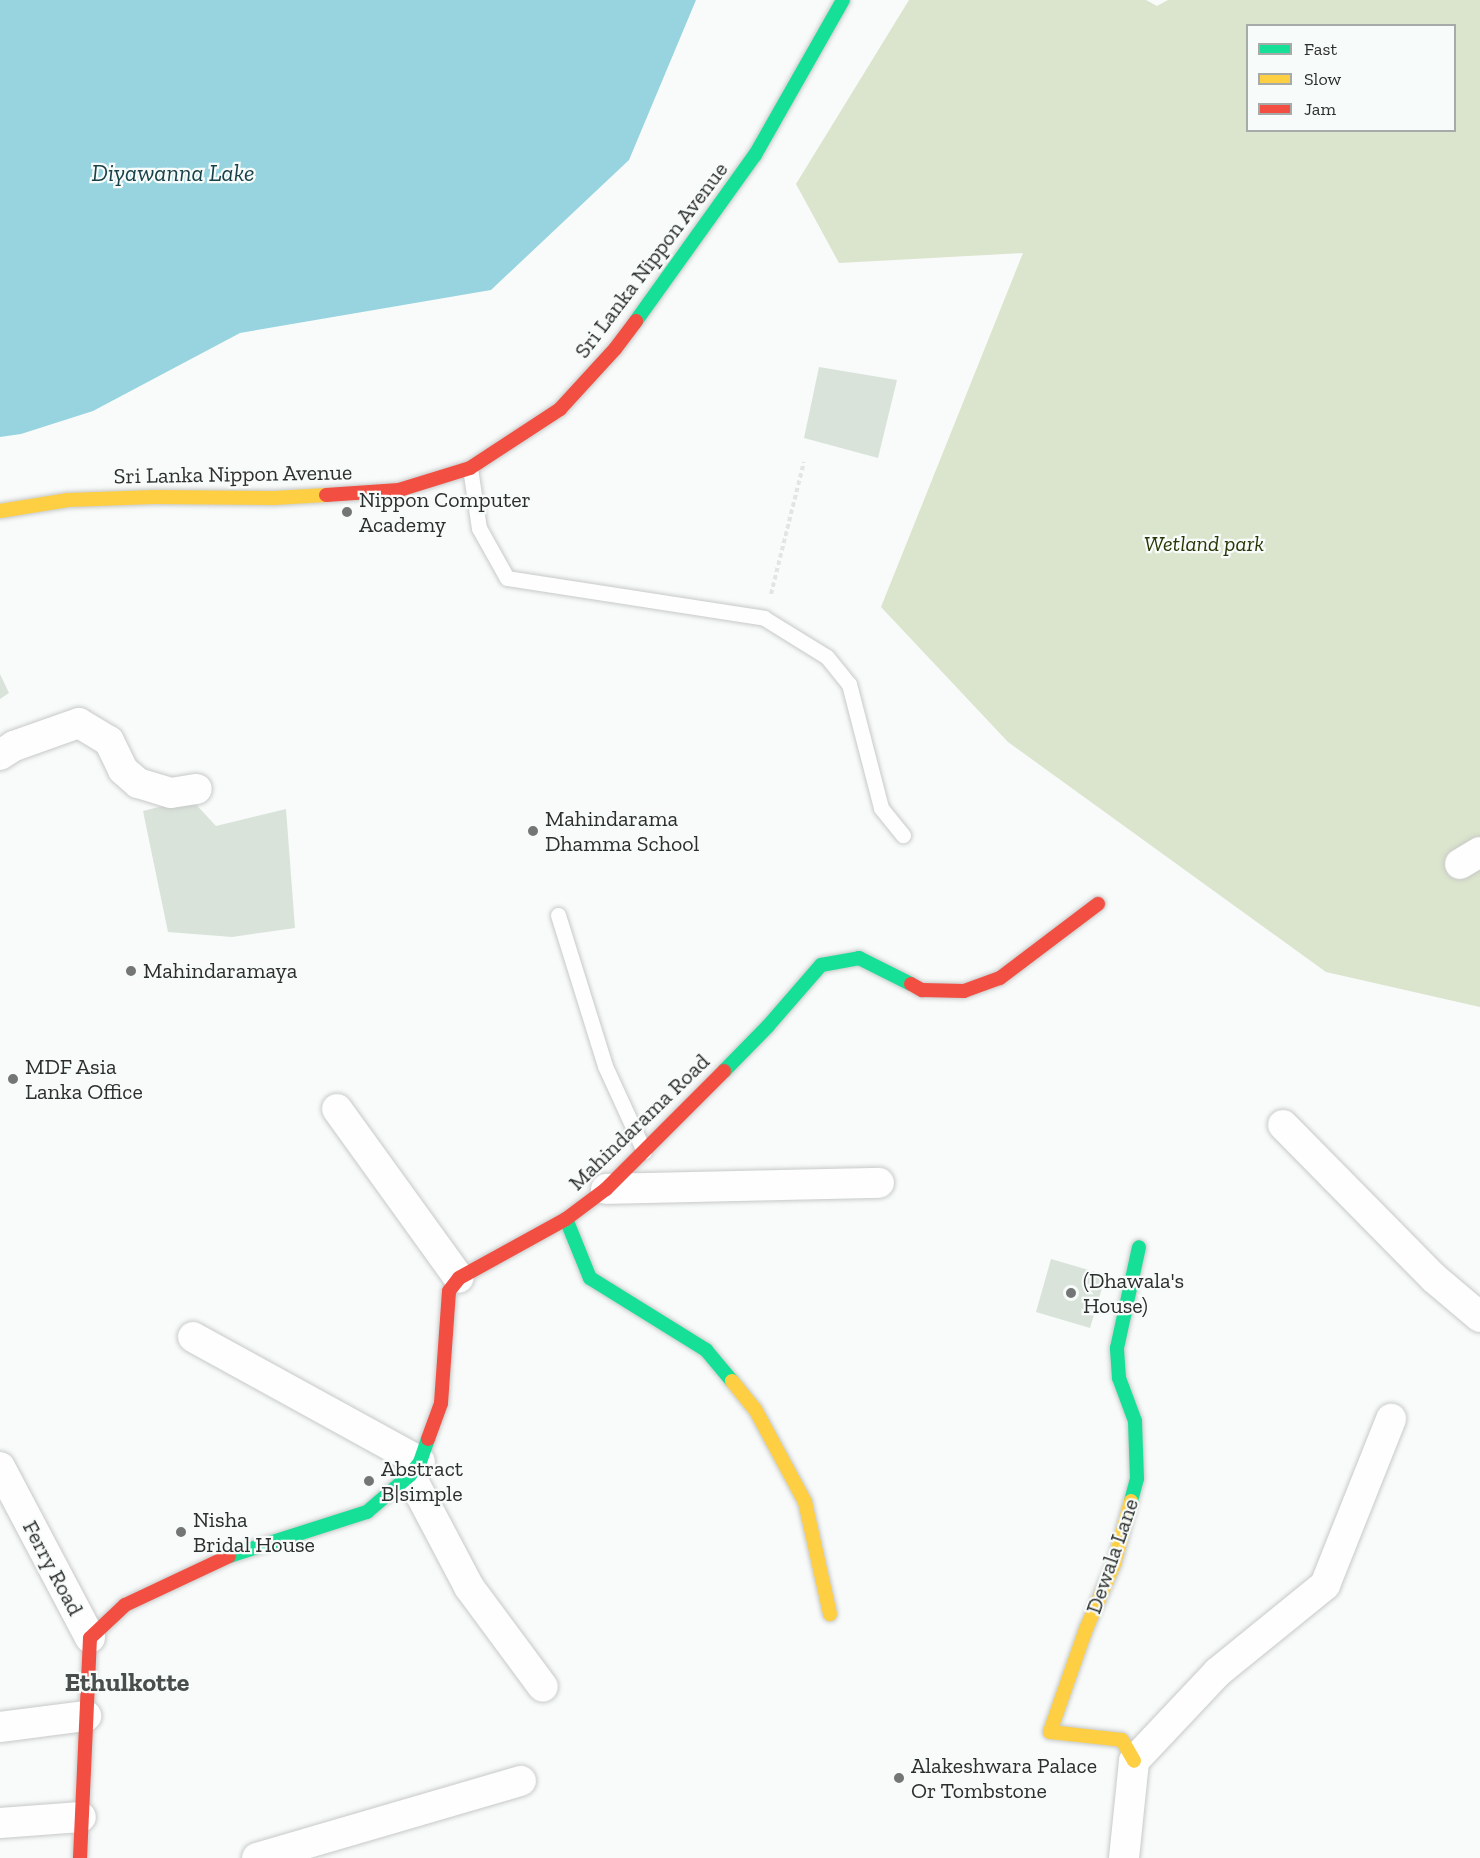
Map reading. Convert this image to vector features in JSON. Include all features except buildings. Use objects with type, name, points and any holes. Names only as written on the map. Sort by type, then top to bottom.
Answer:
[{"type":"street","name":"Sri Lanka Nippon Avenue","points":[[0,511],[68,500],[154,496],[274,498],[399,490],[470,468],[560,409],[615,349],[755,155],[835,18],[843,0]]},
{"type":"street","points":[[0,754],[14,746],[79,723],[109,741],[123,770],[138,783],[171,793],[197,789]]},
{"type":"street","name":"Mahindarama Road","points":[[459,1278],[566,1219],[606,1189],[768,1026],[821,965],[859,958],[922,990],[964,991],[1000,978],[1098,904]]},
{"type":"street","points":[[80,1858],[90,1638],[125,1605],[223,1558],[367,1512],[415,1469],[441,1403],[448,1291],[459,1278],[337,1109]]},
{"type":"street","points":[[1283,1125],[1435,1279],[1480,1317]]},
{"type":"street","points":[[606,1189],[879,1183]]},
{"type":"street","points":[[566,1219],[590,1278],[706,1350],[756,1409],[805,1502],[830,1614]]},
{"type":"street","name":"Dewala Lane","points":[[1134,1761],[1122,1740],[1050,1732],[1086,1629],[1114,1564],[1137,1479],[1135,1421],[1119,1378],[1117,1348],[1139,1247]]},
{"type":"street","points":[[193,1337],[415,1469],[469,1587],[543,1687]]},
{"type":"street","points":[[1124,1858],[1134,1761],[1218,1672],[1325,1585],[1390,1419]]},
{"type":"street","name":"Ferry Road","points":[[0,1467],[90,1638]]},
{"type":"street","points":[[0,1727],[86,1716]]},
{"type":"street","points":[[257,1858],[521,1781]]},
{"type":"street","points":[[0,1823],[81,1817]]},
{"type":"lane","points":[[470,468],[479,528],[507,578],[764,618],[827,657],[849,684],[881,808],[903,834]]},
{"type":"lane","points":[[558,915],[605,1066],[644,1151]]},
{"type":"path","points":[[764,618],[804,462]]},
{"type":"green space","name":"Wetland park","points":[[909,0],[1146,0],[1157,6],[1168,0],[1480,0],[1480,1007],[1326,972],[1008,742],[881,607],[1023,253],[839,263],[796,184]]},
{"type":"water","name":"Diyawanna Lake","points":[[0,0],[696,0],[629,160],[491,290],[240,333],[93,411],[21,434],[0,437]]},
{"type":"traffic: fast","points":[[636,321],[755,155],[843,0]]},
{"type":"traffic: fast","points":[[724,1071],[768,1026],[821,965],[859,958],[911,984]]},
{"type":"traffic: fast","points":[[566,1219],[590,1278],[706,1350],[732,1381]]},
{"type":"traffic: fast","points":[[1131,1501],[1137,1479],[1135,1421],[1119,1378],[1117,1348],[1139,1247]]},
{"type":"traffic: fast","points":[[229,1556],[367,1512],[410,1475],[420,1462],[428,1439]]},
{"type":"traffic: slow","points":[[0,511],[68,500],[154,497],[274,498],[326,495]]},
{"type":"traffic: slow","points":[[732,1381],[755,1409],[805,1502],[830,1614]]},
{"type":"traffic: slow","points":[[1131,1501],[1114,1564],[1086,1629],[1050,1732],[1122,1740],[1134,1761]]},
{"type":"traffic: jam","points":[[326,495],[399,490],[470,468],[560,409],[615,349],[636,321]]},
{"type":"traffic: jam","points":[[911,984],[922,990],[964,991],[1000,978],[1098,904]]},
{"type":"traffic: jam","points":[[428,1439],[441,1403],[449,1291],[459,1278],[566,1219],[606,1189],[724,1071]]},
{"type":"traffic: jam","points":[[80,1858],[90,1638],[125,1605],[229,1556]]},
{"type":"place","name":"Nippon Computer Academy","points":[[347,512]]},
{"type":"place","name":"Mahindarama Dhamma School","points":[[533,831]]},
{"type":"place","name":"Mahindaramaya","points":[[131,971]]},
{"type":"place","name":"MDF Asia Lanka Office","points":[[13,1079]]},
{"type":"place","name":"(Dhawala's House)","points":[[1071,1293]]},
{"type":"place","name":"Abstract B|simple","points":[[369,1481]]},
{"type":"place","name":"Nisha Bridal House","points":[[181,1532]]},
{"type":"place","name":"Alakeshwara Palace Or Tombstone","points":[[899,1778]]},
{"type":"district","name":"Ethulkotte","points":[[127,1683]]}]
